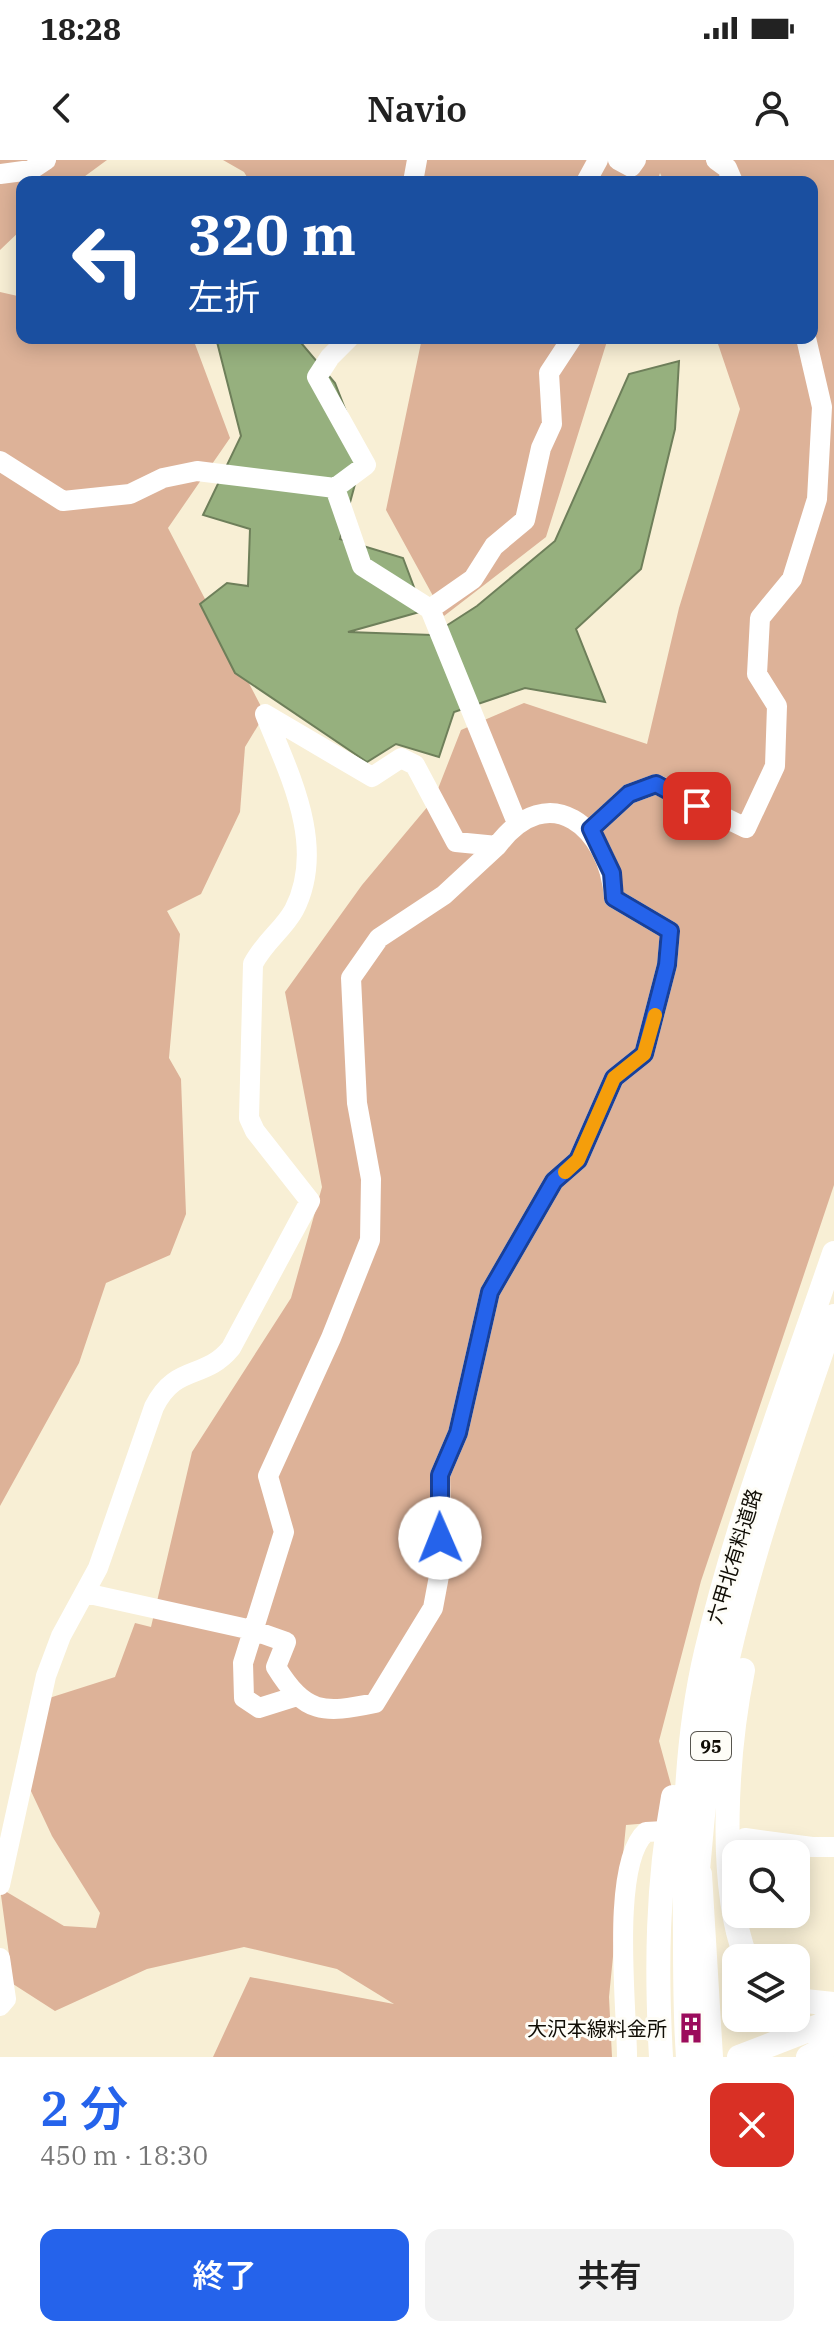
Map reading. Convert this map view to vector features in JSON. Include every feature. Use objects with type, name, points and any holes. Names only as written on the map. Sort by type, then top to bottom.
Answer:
[{"type":"main road","name":"六甲北有料道路","points":[[688,2057],[693,1723],[705,1654],[725,1577],[834,1253]]},
{"type":"main road","name":"六甲北有料道路","points":[[678,2057],[673,1984],[725,1673],[747,1585],[834,1316]]},
{"type":"main road","points":[[741,1944],[730,1894],[733,1741],[737,1696],[790,1445]]},
{"type":"main road","points":[[661,2057],[657,1988],[661,1881],[678,1770],[693,1723]]},
{"type":"main road","name":"六甲北有料道路","points":[[691,1867],[699,2057]]},
{"type":"main road","name":"六甲北有料道路","points":[[691,1867],[711,2057]]},
{"type":"main road","points":[[810,2001],[834,2004]]},
{"type":"main road","points":[[739,2057],[834,2020]]},
{"type":"main road","points":[[773,2057],[834,2033]]},
{"type":"main road","points":[[808,2057],[834,2043]]},
{"type":"street","points":[[0,174],[31,170],[46,160]]},
{"type":"street","points":[[618,160],[631,167],[636,160]]},
{"type":"street","points":[[716,160],[727,168],[730,176]]},
{"type":"street","points":[[0,461],[63,501],[130,494],[163,478],[197,471],[335,488],[366,465],[317,377],[344,344]]},
{"type":"street","points":[[430,609],[473,579],[494,546],[525,520],[541,448],[552,424],[549,373],[568,344]]},
{"type":"street","points":[[591,829],[629,794],[656,784],[746,828],[767,788],[775,766],[777,706],[757,674],[760,618],[792,579],[817,499],[822,407],[807,344]]},
{"type":"street","points":[[335,488],[362,566],[430,609],[517,823]]},
{"type":"street","points":[[0,1885],[46,1676],[61,1636],[98,1568],[164,1387],[176,1377],[219,1362],[231,1348],[310,1201],[255,1131],[249,1118],[253,964],[264,943],[293,913],[307,867],[301,803],[265,714],[372,777],[401,758],[415,765],[456,842],[497,846]]},
{"type":"street","points":[[559,814],[591,829],[612,873],[614,898],[670,931],[667,965],[644,1054],[614,1078],[578,1160],[554,1181],[490,1292],[458,1433],[440,1475],[442,1560],[433,1608],[375,1703],[334,1712],[294,1697],[259,1708],[244,1698],[243,1663],[284,1532],[268,1476],[331,1338],[370,1240],[371,1179],[357,1103],[351,978],[379,938],[444,895],[517,823],[530,817],[559,814]]},
{"type":"street","points":[[85,1593],[252,1630],[286,1642],[276,1667],[294,1697]]},
{"type":"street","points":[[627,2057],[621,1964],[628,1883],[636,1841],[646,1832],[665,1831]]},
{"type":"street","points":[[745,1838],[834,1847]]},
{"type":"street","points":[[0,1958],[6,1999],[0,2006]]},
{"type":"shaded area","points":[[0,160],[107,160],[85,176],[16,176],[16,235],[0,250]]},
{"type":"shaded area","points":[[223,160],[834,160],[834,1185],[701,1581],[659,1741],[676,1803],[673,1821],[626,1825],[609,1997],[612,2057],[213,2057],[250,1977],[394,2004],[337,1969],[244,1947],[147,1969],[55,2011],[13,1984],[0,1888],[64,1926],[96,1928],[100,1913],[52,1836],[30,1789],[46,1699],[115,1677],[135,1623],[151,1627],[192,1452],[291,1298],[322,1187],[285,992],[362,885],[434,799],[461,730],[524,703],[647,744],[679,608],[740,409],[718,344],[818,344],[818,176],[661,176],[660,173],[659,176],[246,176]]},
{"type":"shaded area","points":[[0,292],[16,296],[16,344],[195,344],[230,438],[168,528],[265,714],[245,747],[240,812],[201,894],[167,911],[180,934],[169,1058],[181,1079],[186,1214],[170,1255],[106,1283],[79,1363],[0,1506]]},
{"type":"shaded area","points":[[218,344],[302,344],[335,383],[363,455],[340,539],[403,558],[423,611],[348,632],[432,635],[477,606],[555,541],[629,374],[679,361],[675,429],[641,569],[576,629],[605,702],[525,688],[454,712],[439,757],[396,744],[367,762],[235,673],[200,604],[227,583],[248,586],[250,529],[203,515],[241,436]]},
{"type":"shaded area","points":[[421,344],[606,344],[546,537],[444,616],[386,510]]},
{"type":"slow traffic","points":[[565,1172],[578,1160],[614,1078],[644,1054],[655,1015]]},
{"type":"place","name":"大沢本線料金所","points":[[691,2028]]},
{"type":"route","points":[[440,1538],[440,1475],[458,1433],[469,1372],[490,1292],[554,1181],[578,1160],[614,1078],[644,1054],[667,965],[670,931],[614,898],[612,873],[591,829],[629,794],[656,784],[697,806]]}]
